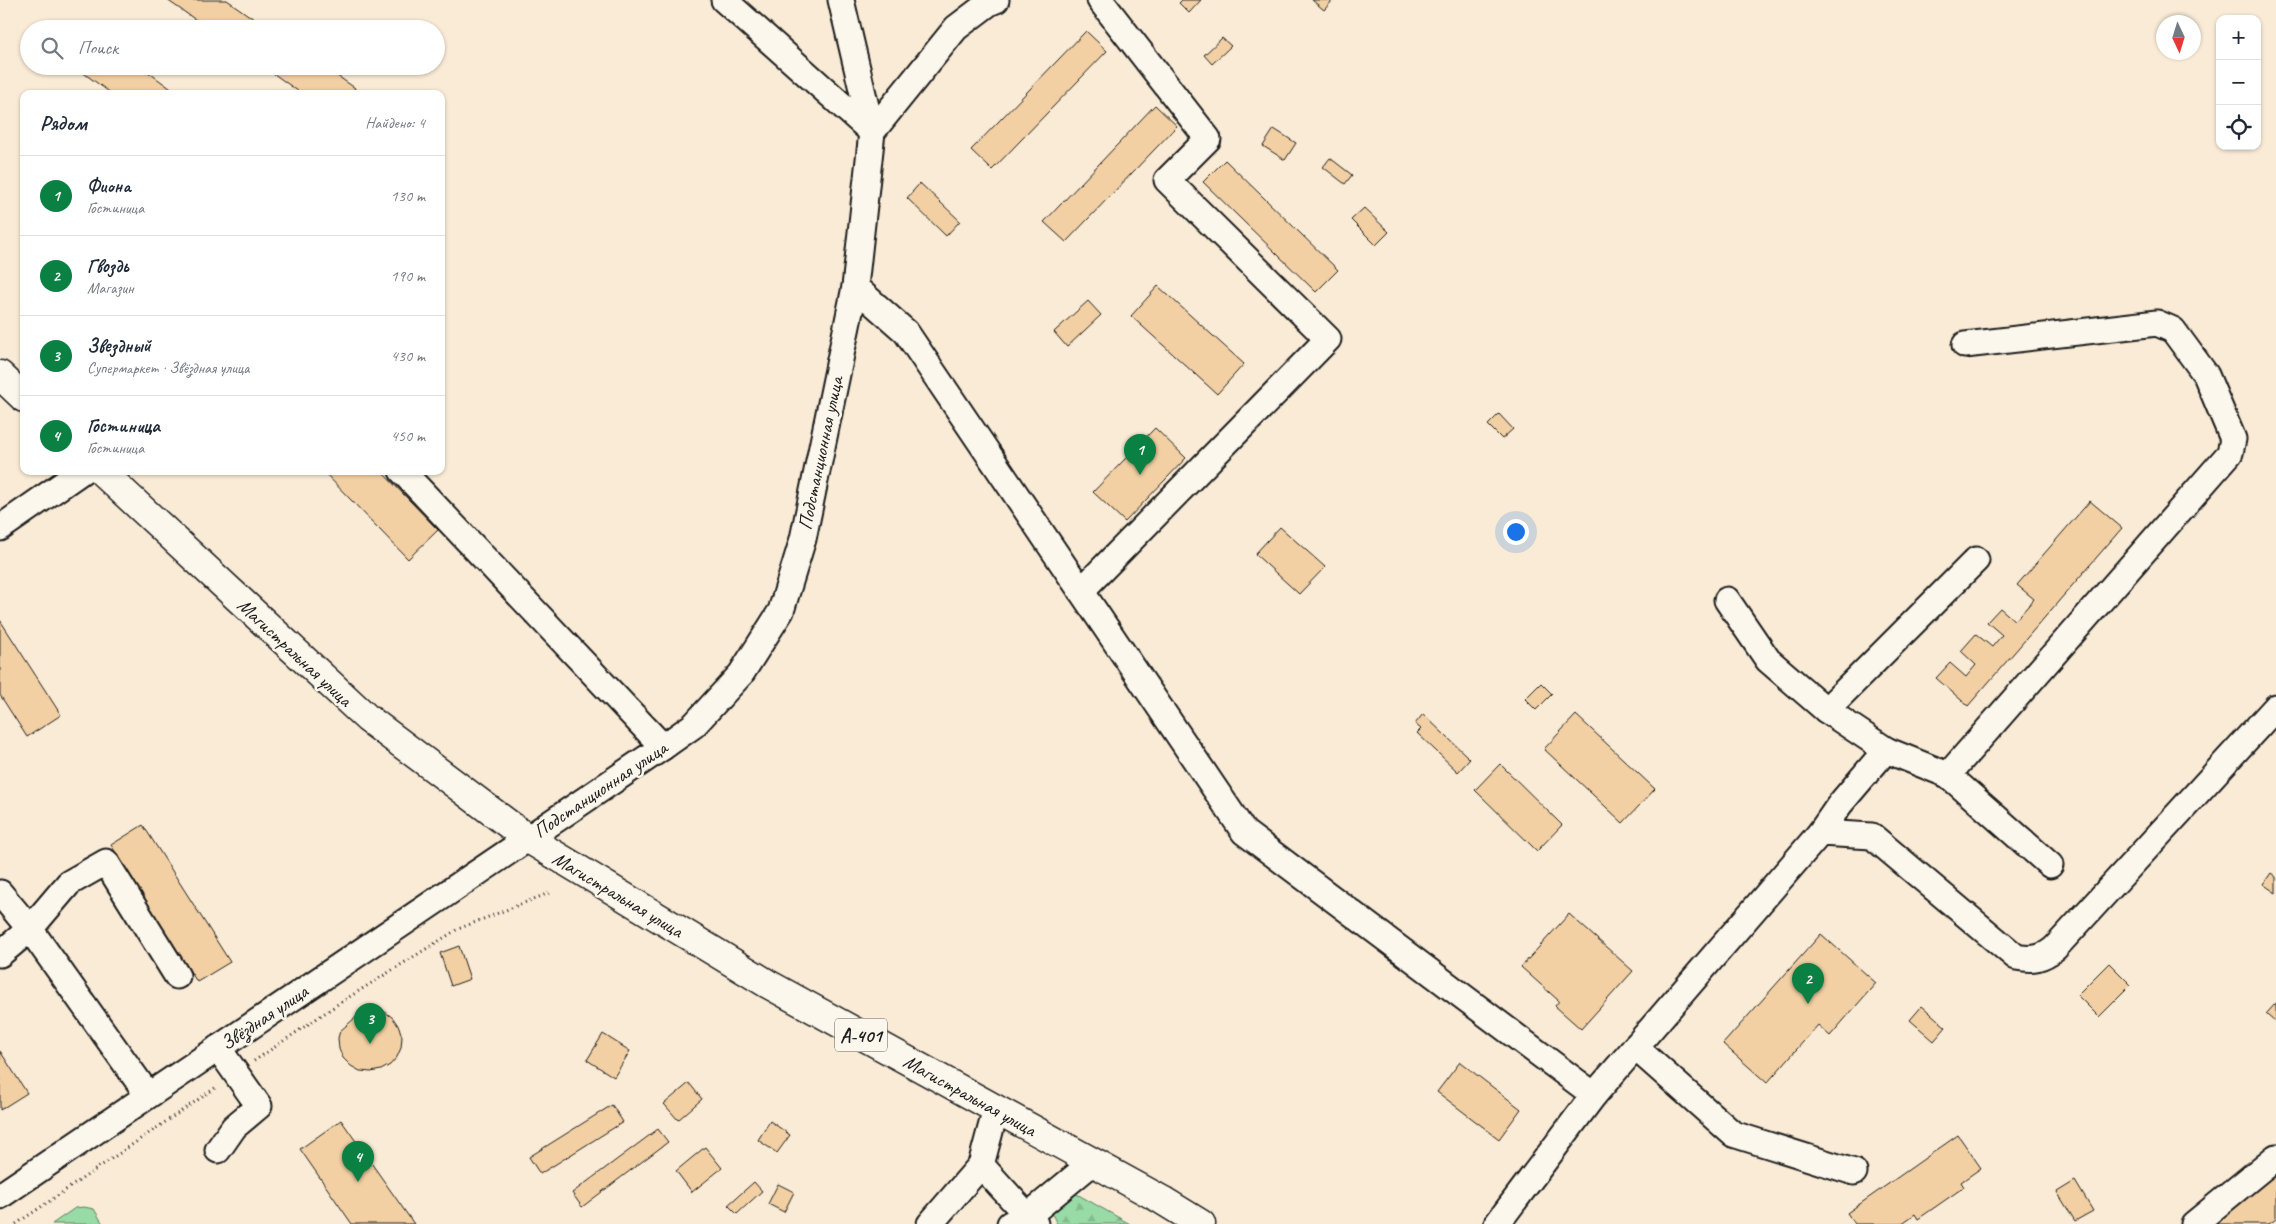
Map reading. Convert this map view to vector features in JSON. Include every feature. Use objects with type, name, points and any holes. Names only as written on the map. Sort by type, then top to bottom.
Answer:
[{"type":"main road","points":[[0,375],[20,394]]},
{"type":"main road","name":"Магистральная улица","points":[[105,475],[367,718],[527,838],[768,984],[1093,1162],[1201,1224]]},
{"type":"street","points":[[724,0],[872,132]]},
{"type":"street","points":[[841,0],[872,132]]},
{"type":"street","points":[[872,132],[956,28],[989,3],[996,0]]},
{"type":"street","points":[[1081,591],[1328,339],[1167,180],[1208,139],[1100,0]]},
{"type":"street","name":"Подстанционная улица","points":[[527,838],[694,724],[741,674],[781,611],[803,539],[855,287],[872,132]]},
{"type":"street","points":[[855,287],[906,332],[1244,832],[1594,1095]]},
{"type":"street","points":[[1948,776],[2230,453],[2233,439],[2206,375],[2173,330],[2157,323],[1965,345]]},
{"type":"street","points":[[0,528],[76,475]]},
{"type":"street","points":[[406,475],[662,747]]},
{"type":"street","points":[[1826,710],[1976,560]]},
{"type":"street","points":[[1727,600],[1768,660],[1826,710],[1886,750],[1948,776],[2050,865]]},
{"type":"street","points":[[1820,833],[1872,836],[2016,957],[2031,960],[2044,957],[2055,948],[2276,707]]},
{"type":"street","points":[[1497,1224],[1594,1095],[1640,1051],[1886,750]]},
{"type":"street","name":"Звёздная улица","points":[[0,1196],[527,838]]},
{"type":"street","points":[[0,954],[30,929],[69,884],[106,862],[177,976]]},
{"type":"street","points":[[0,892],[30,929],[148,1096]]},
{"type":"street","points":[[218,1048],[259,1106],[234,1127],[218,1150]]},
{"type":"street","points":[[1640,1051],[1733,1134],[1854,1172]]},
{"type":"street","points":[[930,1224],[980,1165],[996,1109]]},
{"type":"street","points":[[2194,1224],[2276,1157]]},
{"type":"street","points":[[980,1165],[1024,1221],[1093,1162]]},
{"type":"path","points":[[16,1224],[338,1004],[458,929],[549,893]]},
{"type":"green space","points":[[1075,1193],[1130,1224],[1057,1224],[1051,1212]]},
{"type":"green space","points":[[75,1208],[94,1209],[103,1224],[52,1224]]},
{"type":"building","points":[[167,0],[227,0],[255,20],[196,20]]},
{"type":"building","points":[[1182,0],[1201,0],[1189,13],[1179,3]]},
{"type":"building","points":[[1312,0],[1333,0],[1324,10]]},
{"type":"building","points":[[1086,31],[1107,51],[992,170],[971,150]]},
{"type":"building","points":[[1222,38],[1231,46],[1212,64],[1204,55]]},
{"type":"building","points":[[86,75],[152,75],[173,90],[107,90]]},
{"type":"building","points":[[276,75],[336,75],[355,88],[354,90],[296,90]]},
{"type":"building","points":[[1155,105],[1177,126],[1066,242],[1044,222]]},
{"type":"building","points":[[1274,129],[1296,143],[1285,160],[1263,146]]},
{"type":"building","points":[[1330,158],[1352,175],[1345,184],[1323,167]]},
{"type":"building","points":[[1225,160],[1338,270],[1316,292],[1203,182]]},
{"type":"building","points":[[920,183],[960,221],[946,236],[907,198]]},
{"type":"building","points":[[1364,208],[1389,232],[1376,245],[1351,220]]},
{"type":"building","points":[[1158,286],[1244,364],[1217,394],[1131,316]]},
{"type":"building","points":[[1088,301],[1101,315],[1067,347],[1054,332]]},
{"type":"building","points":[[1499,414],[1513,429],[1502,439],[1488,425]]},
{"type":"building","points":[[1155,428],[1186,458],[1125,522],[1093,492]]},
{"type":"building","points":[[327,475],[385,475],[438,530],[408,559]]},
{"type":"building","points":[[2090,501],[2122,528],[1968,706],[1936,678],[1950,663],[1966,677],[1976,665],[1961,651],[1976,634],[1992,647],[2002,635],[1987,622],[2000,608],[2015,621],[2034,599],[2017,585]]},
{"type":"building","points":[[1280,527],[1325,567],[1299,594],[1255,554]]},
{"type":"building","points":[[0,620],[61,715],[27,737],[0,695]]},
{"type":"building","points":[[1541,683],[1552,694],[1536,710],[1525,699]]},
{"type":"building","points":[[1423,714],[1470,759],[1458,772],[1417,733],[1421,729],[1415,724]]},
{"type":"building","points":[[1576,715],[1655,789],[1623,823],[1544,749]]},
{"type":"building","points":[[1500,764],[1562,825],[1537,851],[1475,790]]},
{"type":"building","points":[[143,825],[230,962],[197,982],[111,845]]},
{"type":"building","points":[[2271,873],[2276,877],[2276,893],[2263,884]]},
{"type":"building","points":[[1569,914],[1633,971],[1581,1029],[1555,1006],[1559,1001],[1521,967]]},
{"type":"building","points":[[1821,934],[1876,983],[1830,1036],[1818,1025],[1767,1083],[1723,1044]]},
{"type":"building","points":[[459,946],[470,979],[451,986],[440,953]]},
{"type":"building","points":[[2109,963],[2131,985],[2099,1017],[2077,995]]},
{"type":"building","points":[[2276,1003],[2276,1023],[2266,1014]]},
{"type":"building","points":[[1922,1006],[1946,1027],[1934,1041],[1910,1020]]},
{"type":"building","points":[[375,1009],[385,1012],[393,1018],[399,1027],[402,1037],[401,1048],[397,1057],[390,1065],[381,1070],[371,1072],[360,1071],[343,1058],[339,1049],[338,1038],[340,1031],[355,1018],[366,1011]]},
{"type":"building","points":[[603,1034],[630,1051],[614,1077],[587,1060]]},
{"type":"building","points":[[0,1051],[27,1093],[0,1110]]},
{"type":"building","points":[[1460,1062],[1521,1109],[1499,1139],[1437,1092]]},
{"type":"building","points":[[689,1083],[702,1099],[678,1120],[664,1104]]},
{"type":"building","points":[[612,1105],[623,1122],[540,1174],[529,1157]]},
{"type":"building","points":[[341,1120],[414,1224],[352,1224],[300,1149]]},
{"type":"building","points":[[770,1121],[790,1135],[777,1153],[758,1140]]},
{"type":"building","points":[[658,1129],[668,1142],[582,1207],[572,1193]]},
{"type":"building","points":[[1958,1135],[1981,1168],[1961,1182],[1964,1187],[1918,1219],[1915,1214],[1901,1224],[1855,1224],[1847,1213]]},
{"type":"building","points":[[705,1147],[722,1168],[692,1192],[676,1171]]},
{"type":"building","points":[[2276,1171],[2276,1219],[2269,1224],[2199,1224]]},
{"type":"building","points":[[2075,1181],[2093,1211],[2075,1221],[2057,1192]]},
{"type":"building","points":[[754,1182],[762,1191],[737,1214],[728,1205]]},
{"type":"building","points":[[778,1184],[794,1192],[784,1212],[768,1204]]},
{"type":"place","name":"Фиона","points":[[1140,475]]},
{"type":"place","name":"Гвоздь","points":[[1808,1004]]},
{"type":"place","name":"Звездный","points":[[370,1044]]},
{"type":"place","name":"Гостиница","points":[[358,1182]]}]
